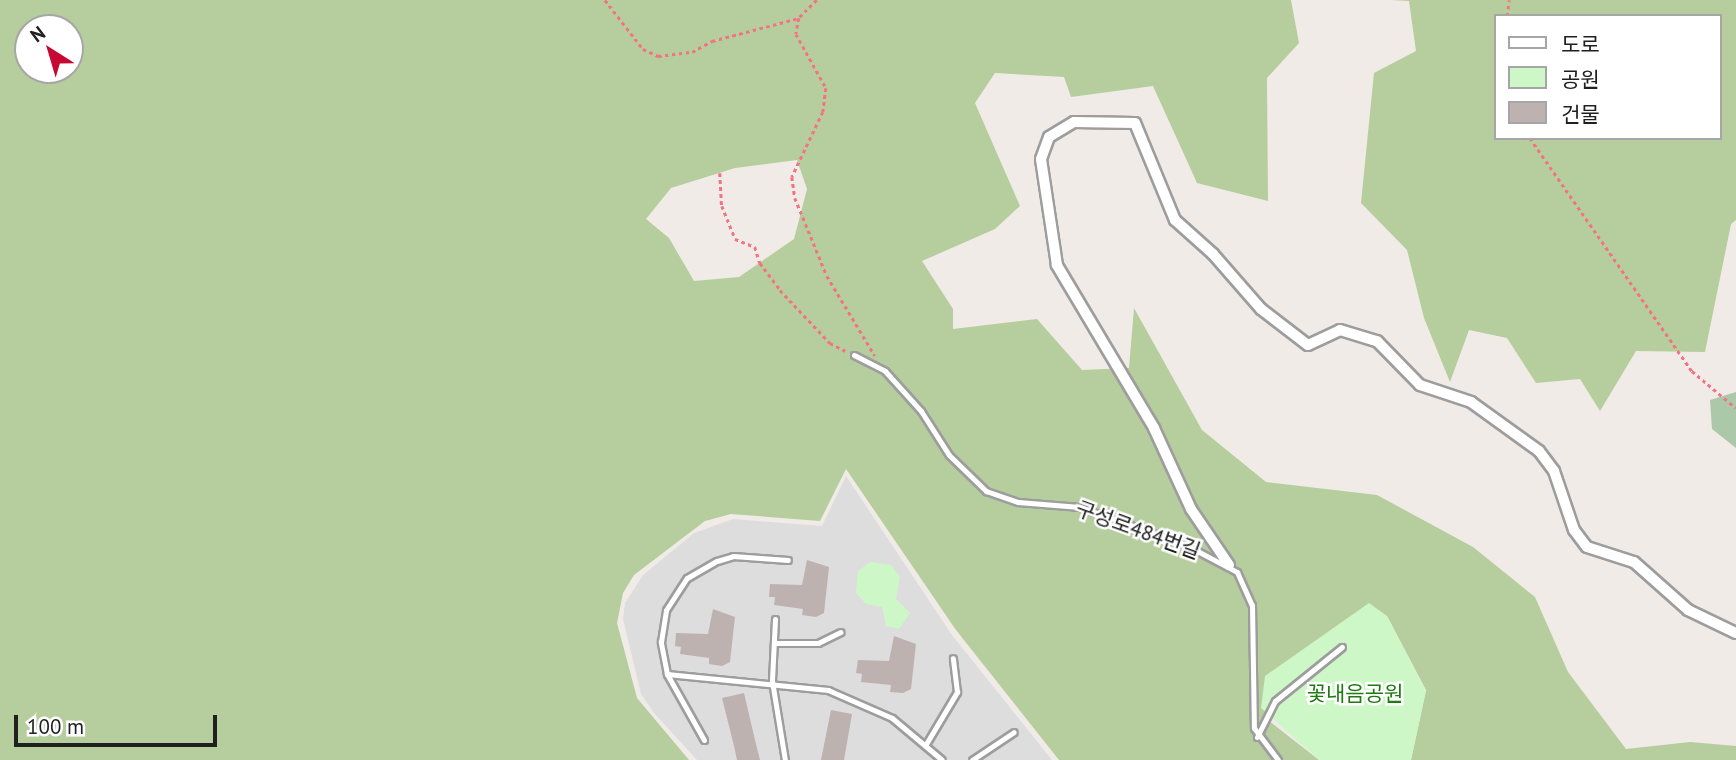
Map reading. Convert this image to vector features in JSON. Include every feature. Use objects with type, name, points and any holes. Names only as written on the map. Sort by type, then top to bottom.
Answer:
[{"type":"street","points":[[1229,565],[1191,509],[1154,428],[1058,265],[1041,159],[1049,137],[1074,122],[1135,123],[1175,220],[1280,325],[1308,345],[1328,340],[1340,330],[1377,341],[1420,385],[1454,393],[1494,418],[1539,451],[1554,471],[1574,530],[1587,547],[1634,562],[1688,610],[1736,633]]},
{"type":"lane","name":"구성로484번길","points":[[854,355],[884,371],[921,411],[949,455],[986,491],[1018,502],[1080,507],[1229,565]]},
{"type":"lane","points":[[704,740],[667,674],[663,620],[687,578],[726,557],[788,560]]},
{"type":"lane","points":[[1229,565],[1243,580],[1252,605],[1251,704],[1257,737],[1278,760]]},
{"type":"lane","points":[[775,619],[772,681],[785,760]]},
{"type":"lane","points":[[774,643],[818,643],[841,632]]},
{"type":"lane","points":[[1257,737],[1275,701],[1342,647]]},
{"type":"lane","points":[[926,744],[957,692],[953,658]]},
{"type":"lane","points":[[667,674],[772,681],[859,701],[926,744],[942,760]]},
{"type":"lane","points":[[972,760],[1014,732]]},
{"type":"path","points":[[606,0],[638,44],[658,56],[692,52],[712,41],[799,18],[817,0]]},
{"type":"path","points":[[799,18],[796,34],[826,88],[823,112],[792,177],[795,198],[827,276],[884,371]]},
{"type":"path","points":[[1531,140],[1692,371],[1736,408]]},
{"type":"path","points":[[720,173],[722,206],[735,239],[755,247],[760,263],[780,290],[830,343],[854,355]]},
{"type":"shaded area","points":[[846,476],[952,635],[1052,760],[697,760],[654,713],[641,694],[623,619],[625,603],[643,575],[694,533],[733,519],[822,526]]},
{"type":"green space","points":[[0,0],[1291,0],[1299,43],[1267,78],[1268,201],[1197,183],[1153,86],[1071,97],[1064,77],[995,73],[975,103],[1020,206],[995,229],[922,261],[953,309],[953,329],[1037,319],[1082,370],[1129,368],[1134,308],[1202,430],[1266,482],[1377,495],[1473,547],[1535,597],[1568,672],[1626,749],[1690,742],[1736,746],[1736,760],[1411,760],[1426,690],[1387,616],[1269,721],[1319,760],[1059,760],[956,630],[846,469],[820,521],[731,514],[705,521],[634,575],[623,593],[617,623],[637,698],[689,760],[0,760]],"holes":[[[797,160],[807,189],[794,239],[739,277],[694,281],[669,238],[646,219],[671,188],[735,168]]]},
{"type":"green space","points":[[1391,0],[1736,0],[1736,220],[1731,224],[1705,352],[1636,351],[1600,411],[1580,379],[1536,383],[1507,338],[1469,330],[1450,382],[1424,318],[1407,250],[1361,203],[1374,73],[1416,51],[1409,1]]},
{"type":"green space","points":[[1736,392],[1736,448],[1712,429],[1710,400]]},
{"type":"green space","points":[[870,562],[891,565],[900,577],[896,599],[910,613],[899,629],[886,626],[882,607],[866,604],[856,593],[858,571]]},
{"type":"green space","name":"꽃내음공원","points":[[1369,603],[1387,616],[1426,691],[1411,760],[1319,760],[1261,708],[1265,676]]},
{"type":"building","points":[[807,560],[829,567],[824,613],[816,617],[802,615],[803,609],[774,605],[775,597],[769,597],[770,584],[802,585]]},
{"type":"building","points":[[713,609],[735,617],[730,662],[722,666],[709,664],[709,658],[680,654],[681,647],[675,646],[676,633],[708,634]]},
{"type":"building","points":[[894,636],[916,644],[911,689],[903,693],[890,692],[891,685],[861,682],[862,674],[856,673],[858,660],[889,661]]},
{"type":"building","points":[[744,693],[760,760],[737,760],[722,698]]},
{"type":"building","points":[[831,710],[852,714],[844,760],[821,760]]}]
